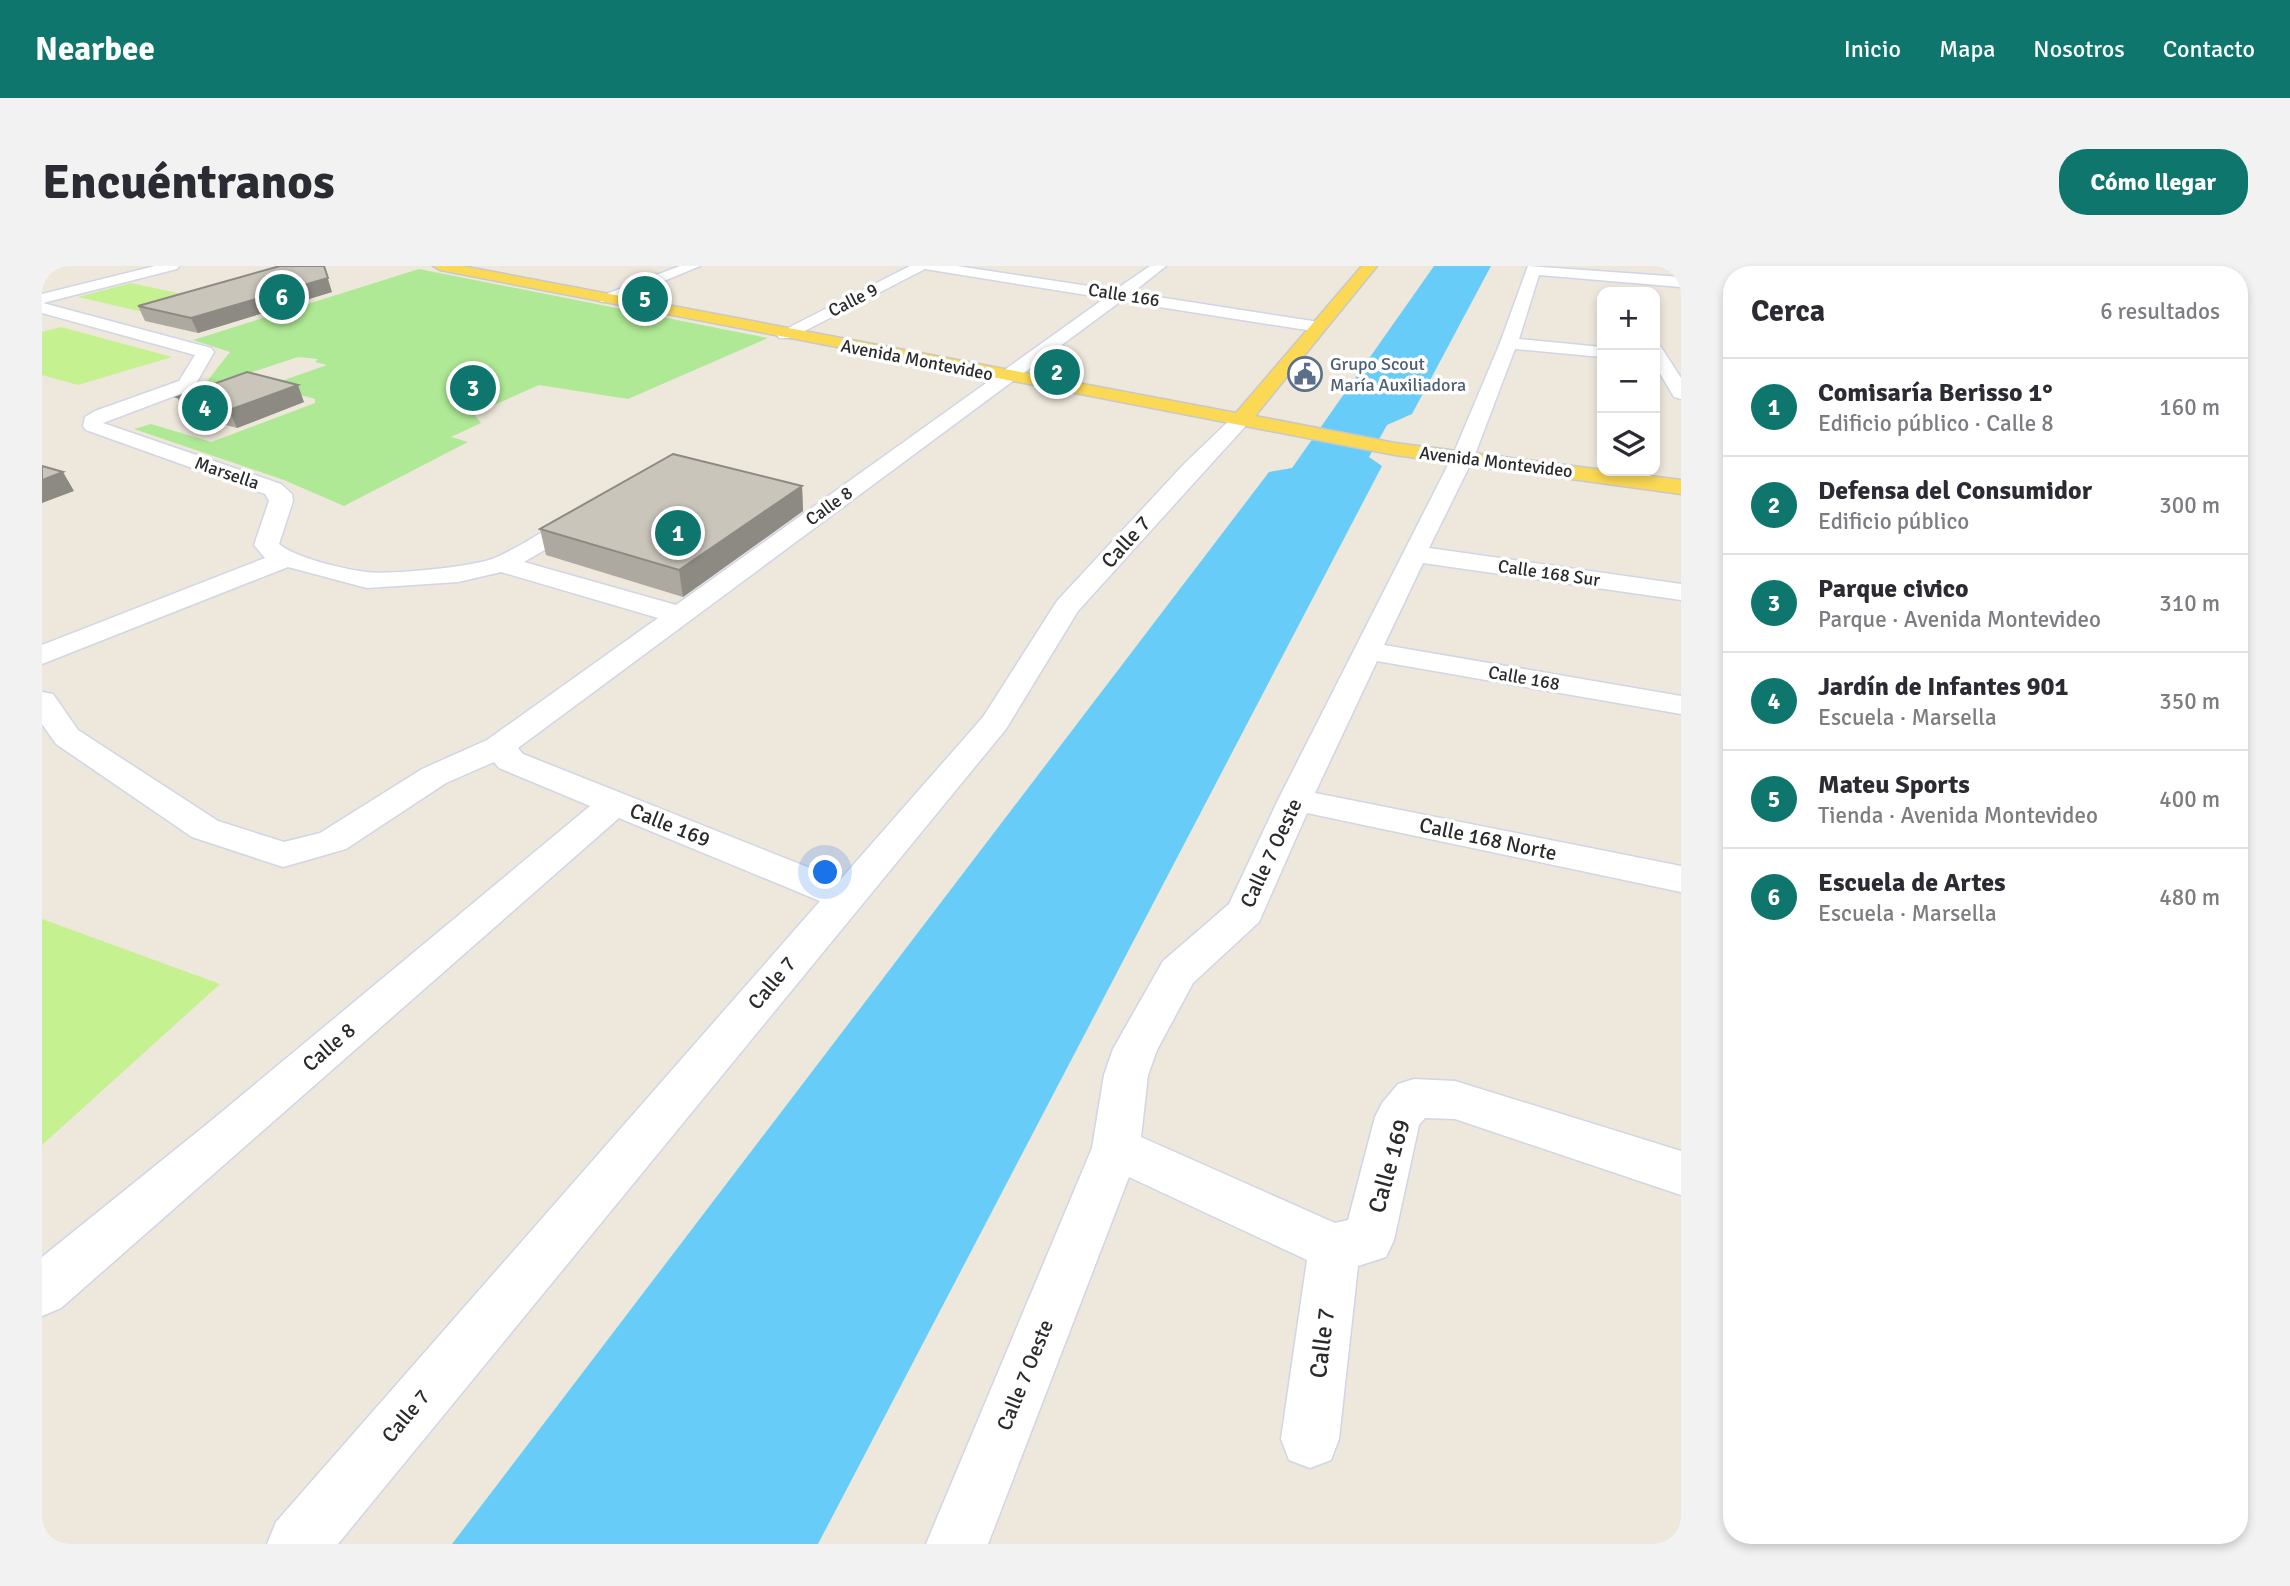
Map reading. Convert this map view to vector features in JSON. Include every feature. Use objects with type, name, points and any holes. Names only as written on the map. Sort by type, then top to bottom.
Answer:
[{"type":"main road","name":"Avenida Montevideo","points":[[440,266],[1241,421],[1460,462],[1681,499]]},
{"type":"main road","points":[[1241,421],[1369,266]]},
{"type":"main road","name":"Avenida Montevideo","points":[[1460,462],[1681,486]]},
{"type":"street","points":[[42,299],[172,266]]},
{"type":"street","points":[[607,299],[693,266]]},
{"type":"street","name":"Calle 9","points":[[785,334],[921,266]]},
{"type":"street","name":"Calle 166","points":[[929,266],[1319,327]]},
{"type":"street","name":"Calle 8","points":[[42,701],[67,737],[205,829],[283,855],[332,841],[434,776],[509,740],[1159,266]]},
{"type":"street","points":[[1534,268],[1605,271],[1681,282]]},
{"type":"street","name":"Calle 7 Oeste","points":[[957,1544],[1116,1148],[1126,1075],[1135,1049],[1178,972],[1245,912],[1295,800],[1460,462],[1509,343],[1534,268]]},
{"type":"street","points":[[1605,271],[1615,287]]},
{"type":"street","points":[[54,277],[91,287]]},
{"type":"street","name":"Marsella","points":[[42,308],[205,352],[186,385],[103,415],[92,421],[93,426],[280,494],[281,501],[266,545],[272,552],[286,559]]},
{"type":"street","points":[[1509,343],[1597,352]]},
{"type":"street","points":[[1660,357],[1681,360]]},
{"type":"street","points":[[1660,362],[1681,393]]},
{"type":"street","name":"Calle 7","points":[[298,1544],[995,722],[1067,607],[1192,470],[1241,421]]},
{"type":"street","points":[[42,654],[286,559],[367,580],[458,574],[502,564],[611,502]]},
{"type":"street","name":"Calle 168 Sur","points":[[1416,554],[1681,592]]},
{"type":"street","points":[[502,564],[679,615]]},
{"type":"street","name":"Calle 168","points":[[1367,651],[1681,705]]},
{"type":"street","name":"Calle 169","points":[[509,740],[559,755],[855,886],[615,803],[511,761],[509,740]]},
{"type":"street","name":"Calle 168 Norte","points":[[1295,800],[1681,879]]},
{"type":"street","name":"Calle 8","points":[[42,1290],[615,803]]},
{"type":"street","name":"Calle 169","points":[[1334,1247],[1368,1240],[1398,1117],[1414,1098],[1455,1100],[1681,1173]]},
{"type":"street","points":[[1116,1148],[1334,1247]]},
{"type":"street","name":"Calle 7","points":[[1310,1440],[1334,1247]]},
{"type":"green space","points":[[419,269],[768,338],[628,399],[539,385],[474,414],[481,423],[451,437],[468,442],[344,506],[284,480],[134,429],[151,424],[211,442],[315,403],[315,399],[267,386],[327,365],[315,362],[318,359],[298,357],[201,389],[230,352],[193,340]]},
{"type":"green space","points":[[131,283],[191,296],[139,311],[78,297]]},
{"type":"green space","points":[[61,327],[172,357],[78,385],[42,375],[42,332]]},
{"type":"green space","points":[[42,919],[220,984],[42,1145]]},
{"type":"water","points":[[1434,266],[1491,266],[1412,414],[1387,425],[1369,457],[1382,466],[818,1544],[452,1544],[1269,472],[1292,468]]},
{"type":"building","points":[[280,266],[324,266],[328,278],[191,318],[138,306]]},
{"type":"building","points":[[247,372],[298,385],[229,410],[177,397]]},
{"type":"building","points":[[673,454],[802,486],[679,570],[540,529]]},
{"type":"building","points":[[42,466],[63,472],[42,480]]},
{"type":"place","name":"Escuela de Artes","points":[[282,297]]},
{"type":"place","name":"Mateu Sports","points":[[645,299]]},
{"type":"place","name":"Defensa del Consumidor","points":[[1057,372]]},
{"type":"place","name":"Grupo Scout María Auxiliadora","points":[[1305,374]]},
{"type":"place","name":"Parque civico","points":[[473,388]]},
{"type":"place","name":"Jardín de Infantes 901","points":[[205,408]]},
{"type":"place","name":"Comisaría Berisso 1°","points":[[678,533]]}]
